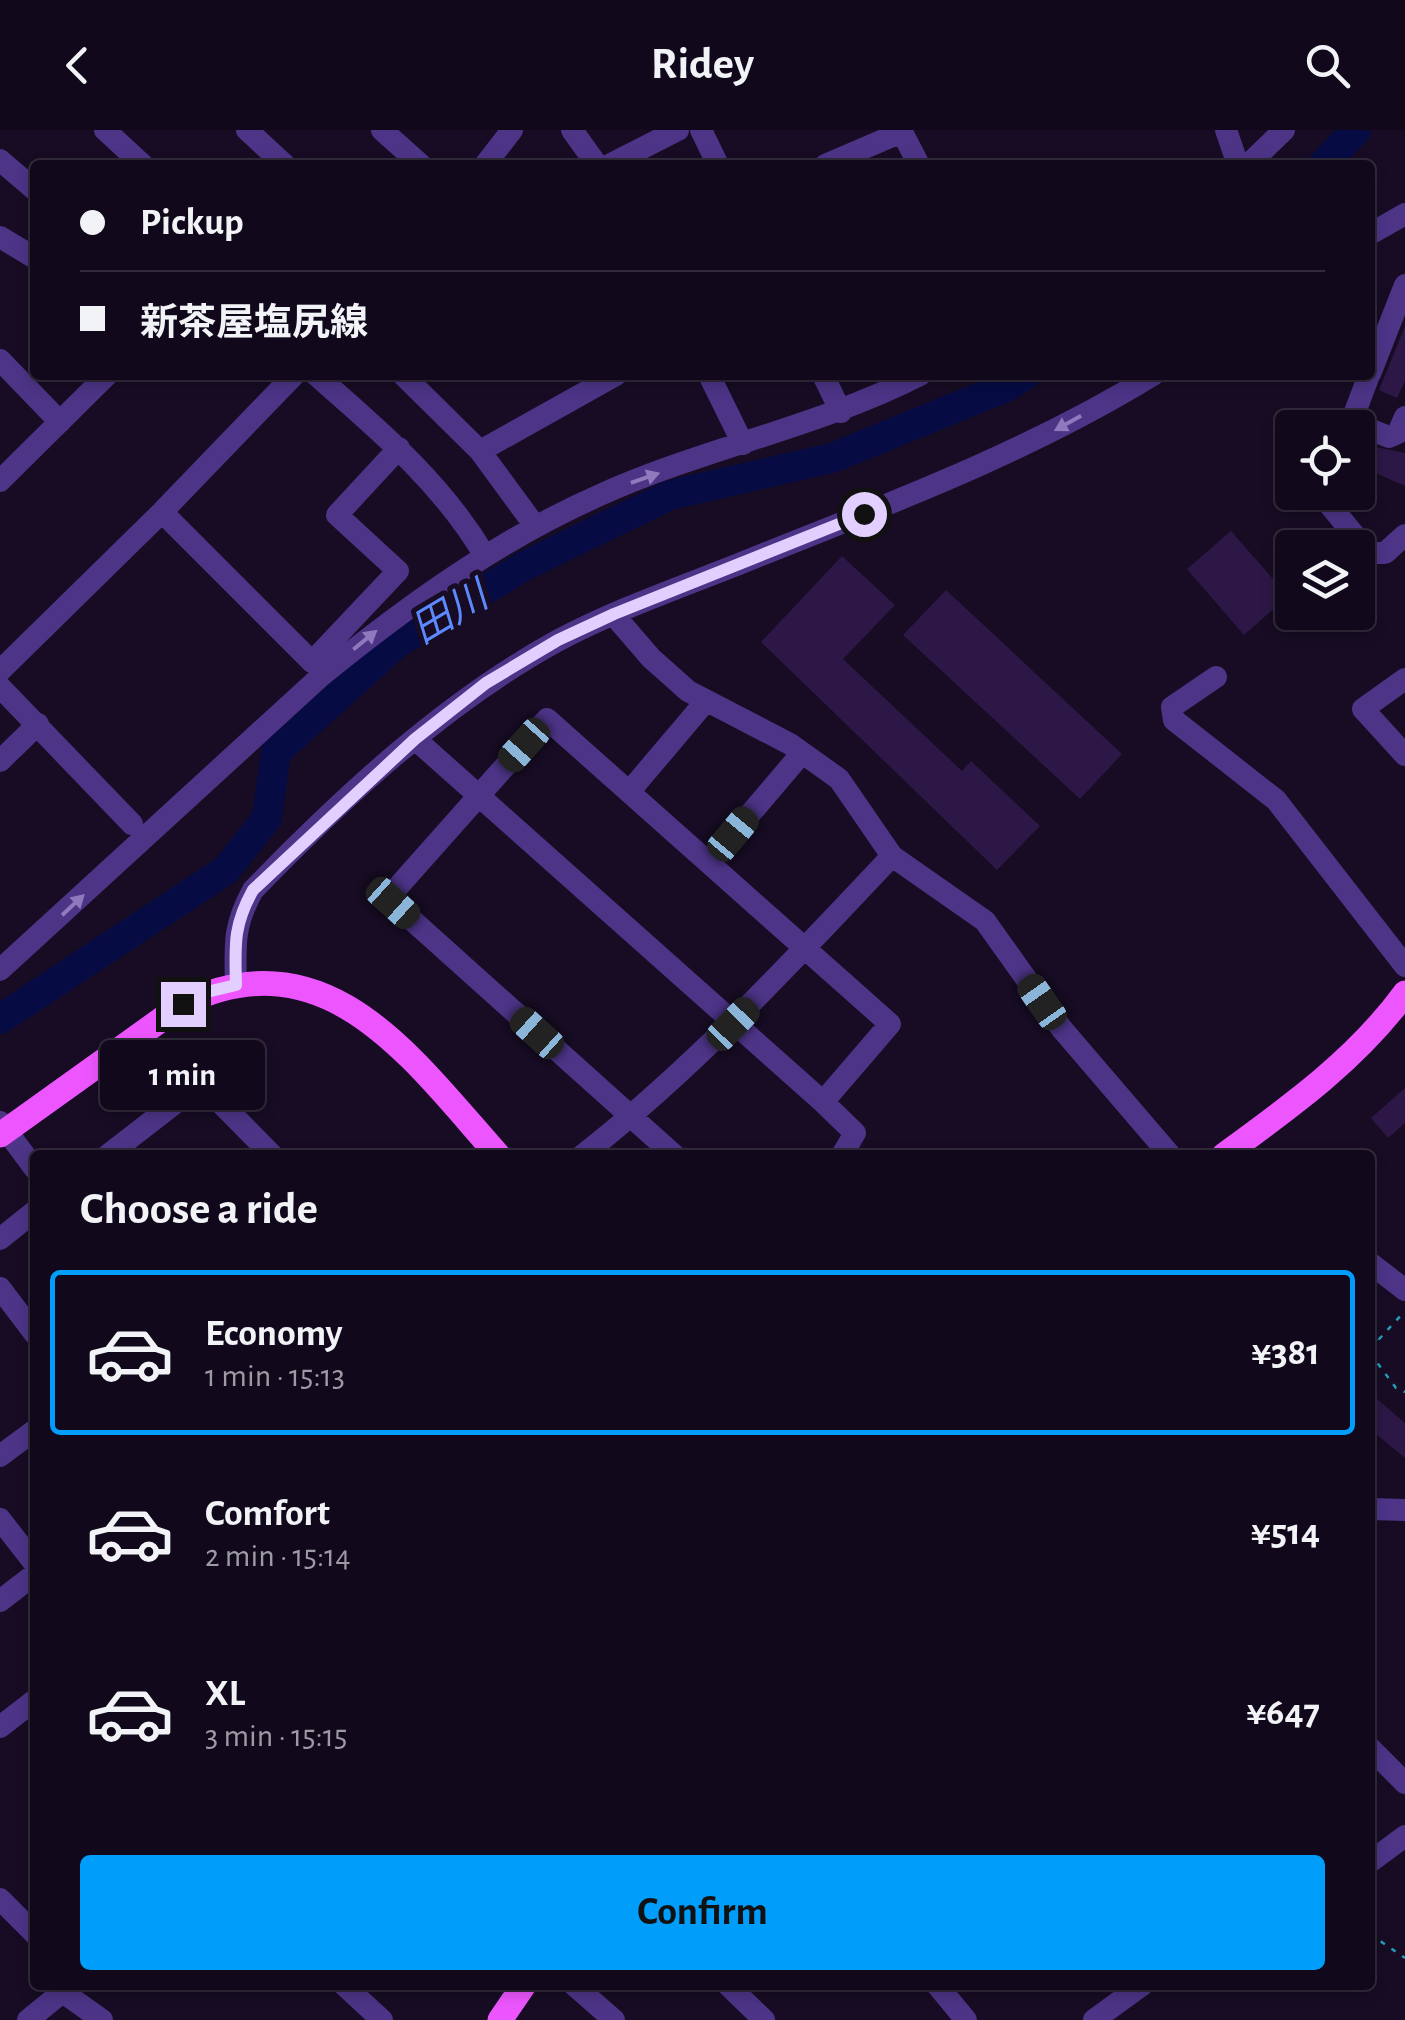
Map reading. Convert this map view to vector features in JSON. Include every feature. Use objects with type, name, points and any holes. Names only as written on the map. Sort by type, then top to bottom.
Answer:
[{"type":"main road","points":[[2,1129],[183,1004],[207,992],[236,985],[305,988],[366,1017],[418,1065],[494,1150]]},
{"type":"main road","points":[[1233,1150],[1331,1074],[1378,1028],[1405,993]]},
{"type":"main road","points":[[500,2020],[521,1990]]},
{"type":"street","points":[[105,130],[138,160]]},
{"type":"street","points":[[382,130],[416,160]]},
{"type":"street","points":[[489,160],[512,130]]},
{"type":"street","points":[[572,130],[593,160]]},
{"type":"street","points":[[619,160],[678,130]]},
{"type":"street","points":[[701,130],[716,160]]},
{"type":"street","points":[[1226,130],[1236,160]]},
{"type":"street","points":[[1253,160],[1284,130]]},
{"type":"street","points":[[837,160],[905,131],[916,160]]},
{"type":"street","points":[[259,134],[281,160]]},
{"type":"street","points":[[0,160],[30,186]]},
{"type":"street","points":[[1375,231],[1405,214]]},
{"type":"street","points":[[0,237],[30,255]]},
{"type":"street","points":[[1375,361],[1405,286]]},
{"type":"street","points":[[0,360],[60,422]]},
{"type":"street","points":[[0,481],[102,380]]},
{"type":"street","points":[[0,671],[289,380]]},
{"type":"street","points":[[322,380],[400,448],[446,498],[485,556]]},
{"type":"street","points":[[416,380],[480,451],[535,526]]},
{"type":"street","points":[[480,451],[607,380]]},
{"type":"street","points":[[711,380],[743,444]]},
{"type":"street","points":[[825,380],[840,412]]},
{"type":"street","points":[[0,970],[320,676],[375,632],[485,556],[603,493],[840,412],[909,380]]},
{"type":"street","points":[[236,985],[234,933],[253,890],[415,739],[486,683],[558,640],[614,614],[936,485],[1052,432],[1144,380]]},
{"type":"street","points":[[1356,410],[1368,380]]},
{"type":"street","points":[[1375,432],[1388,436],[1398,432],[1405,417]]},
{"type":"street","points":[[162,512],[312,662],[398,571],[337,516],[400,448]]},
{"type":"street","points":[[1334,510],[1369,553],[1386,553],[1405,536]]},
{"type":"street","points":[[614,614],[651,658],[688,691],[802,752],[839,779],[892,856],[984,921],[1062,1029],[1166,1150]]},
{"type":"street","points":[[1216,677],[1172,708],[1174,720],[1276,800],[1405,966]]},
{"type":"street","points":[[1405,680],[1363,709],[1405,755]]},
{"type":"street","points":[[0,687],[132,824]]},
{"type":"street","points":[[629,792],[706,702]]},
{"type":"street","points":[[669,1150],[393,903],[396,890],[547,719],[890,1024],[824,1102]]},
{"type":"street","points":[[0,762],[38,724]]},
{"type":"street","points":[[415,739],[824,1102],[855,1133],[845,1150]]},
{"type":"street","points":[[733,834],[802,752]]},
{"type":"street","points":[[589,1150],[733,1024],[892,856]]},
{"type":"street","points":[[139,1146],[201,1083],[267,1150]]},
{"type":"street","points":[[2,1129],[30,1162]]},
{"type":"street","points":[[0,1239],[30,1215]]},
{"type":"street","points":[[0,1288],[30,1327]]},
{"type":"street","points":[[1,1452],[30,1433]]},
{"type":"street","points":[[1375,1509],[1405,1510]]},
{"type":"street","points":[[0,1519],[30,1558]]},
{"type":"street","points":[[0,1602],[30,1578]]},
{"type":"street","points":[[0,1727],[30,1704]]},
{"type":"street","points":[[1375,1753],[1405,1783]]},
{"type":"street","points":[[1375,1858],[1405,1836]]},
{"type":"street","points":[[0,1900],[30,1929]]},
{"type":"street","points":[[28,2020],[67,1990]]},
{"type":"street","points":[[69,1990],[102,2020]]},
{"type":"street","points":[[349,1990],[382,2020]]},
{"type":"street","points":[[580,1990],[614,2020]]},
{"type":"street","points":[[733,1990],[764,2020]]},
{"type":"street","points":[[940,1990],[965,2020]]},
{"type":"street","points":[[1094,2020],[1135,1990]]},
{"type":"street","points":[[1129,2020],[1136,1990]]},
{"type":"path","points":[[1375,1345],[1405,1311]]},
{"type":"path","points":[[1375,1335],[1379,1340]]},
{"type":"path","points":[[1375,1358],[1396,1388],[1405,1392]]},
{"type":"path","points":[[1375,1937],[1405,1958]]},
{"type":"building","points":[[1405,326],[1405,381],[1397,398],[1379,390]]},
{"type":"building","points":[[1375,447],[1405,453],[1405,486],[1375,473]]},
{"type":"building","points":[[1231,531],[1275,581],[1275,608],[1244,635],[1187,569]]},
{"type":"building","points":[[842,556],[895,605],[843,659],[962,771],[971,761],[1040,826],[997,870],[761,642]]},
{"type":"building","points":[[946,590],[1122,754],[1080,799],[903,635]]},
{"type":"building","points":[[1405,1088],[1405,1123],[1388,1138],[1371,1118]]},
{"type":"building","points":[[1375,1397],[1405,1423],[1405,1458],[1375,1433]]},
{"type":"waterway","name":"田川","points":[[1328,160],[1356,130]]},
{"type":"waterway","name":"田川","points":[[0,1019],[226,870],[267,818],[276,752],[397,643],[524,566],[670,495],[832,458],[1017,380]]},
{"type":"route","points":[[183,1004],[207,992],[236,985],[234,933],[253,890],[415,739],[486,683],[558,640],[614,614],[864,514]]}]
